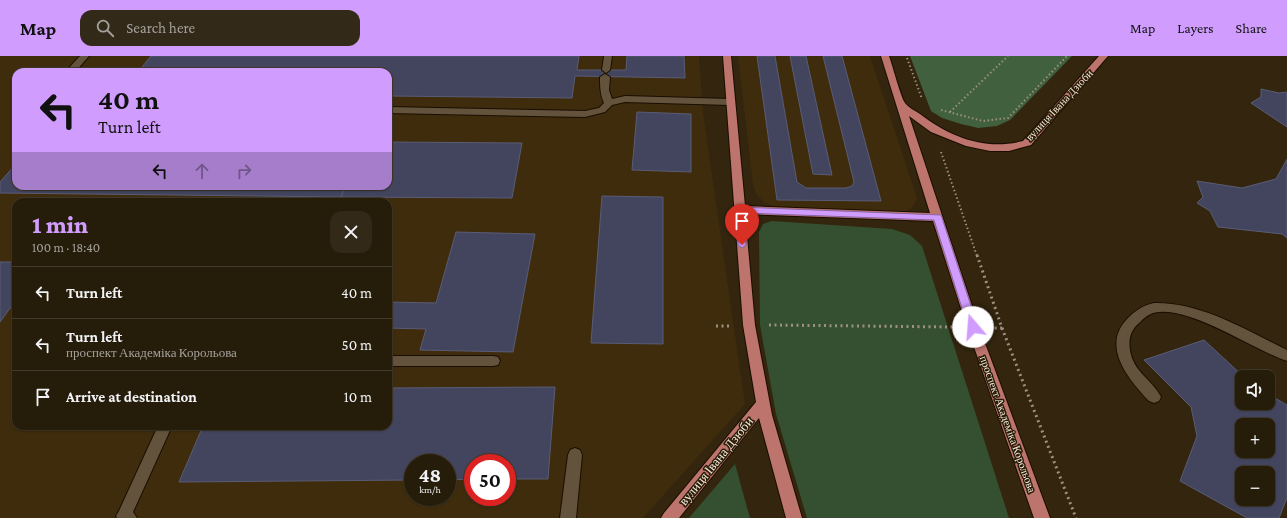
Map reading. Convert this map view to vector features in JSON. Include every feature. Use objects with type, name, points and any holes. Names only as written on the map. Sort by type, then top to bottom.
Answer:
[{"type":"main road","points":[[727,56],[749,325],[763,403],[794,518]]},
{"type":"main road","name":"проспект Академіка Корольова","points":[[884,56],[973,327],[1042,518]]},
{"type":"main road","name":"вулиця Івана Дзюби","points":[[901,105],[934,130],[966,143],[990,148],[1009,148],[1027,142],[1104,56]]},
{"type":"main road","points":[[739,210],[938,217]]},
{"type":"main road","name":"вулиця Івана Дзюби","points":[[669,518],[763,403]]},
{"type":"lane","points":[[74,68],[85,56]]},
{"type":"lane","points":[[608,56],[604,90],[605,96],[609,103]]},
{"type":"lane","points":[[392,110],[585,114],[602,110],[609,103],[625,99],[730,102]]},
{"type":"lane","points":[[1154,396],[1138,380],[1126,363],[1122,345],[1126,328],[1142,312],[1154,308],[1172,307],[1194,313],[1287,356]]},
{"type":"lane","points":[[392,361],[493,361]]},
{"type":"lane","points":[[129,518],[124,516],[163,430]]},
{"type":"lane","points":[[568,518],[575,455]]},
{"type":"path","points":[[906,56],[934,130],[1002,328],[1076,518]]},
{"type":"path","points":[[950,112],[1008,56]]},
{"type":"path","points":[[937,110],[983,121],[1008,118],[1067,56]]},
{"type":"path","points":[[716,326],[749,325],[1002,328]]},
{"type":"shaded area","points":[[0,56],[699,56],[703,113],[745,404],[643,518],[0,518]]},
{"type":"shaded area","points":[[738,56],[870,56],[917,198],[914,205],[909,210],[900,212],[773,206],[764,202],[756,194],[753,185]]},
{"type":"green space","points":[[910,56],[1072,56],[1010,120],[997,126],[978,128],[942,118],[931,111]]},
{"type":"green space","points":[[772,221],[892,229],[910,235],[922,246],[1009,518],[807,518],[776,414],[760,325],[759,232],[763,224]]},
{"type":"green space","points":[[735,464],[750,518],[689,518]]},
{"type":"building","points":[[151,56],[579,56],[577,70],[626,70],[627,56],[684,56],[685,78],[575,76],[572,98],[392,96],[392,68],[141,68]]},
{"type":"building","points":[[757,56],[775,56],[797,182],[806,188],[846,188],[852,186],[854,182],[823,56],[842,56],[881,201],[777,200]]},
{"type":"building","points":[[790,56],[806,56],[832,175],[813,174]]},
{"type":"building","points":[[1261,89],[1279,93],[1287,92],[1287,127],[1251,103],[1261,97]]},
{"type":"building","points":[[637,112],[691,114],[691,172],[632,170]]},
{"type":"building","points":[[392,142],[522,143],[512,198],[341,197],[344,190],[392,190]]},
{"type":"building","points":[[1287,159],[1287,238],[1282,234],[1218,227],[1210,211],[1197,203],[1203,197],[1197,181],[1242,188],[1276,179]]},
{"type":"building","points":[[12,168],[12,190],[344,190],[341,197],[0,193],[0,182]]},
{"type":"building","points":[[602,196],[663,197],[663,344],[591,343]]},
{"type":"building","points":[[456,232],[535,234],[513,352],[420,350],[426,329],[392,328],[392,302],[436,303]]},
{"type":"building","points":[[0,262],[12,262],[12,306],[0,322]]},
{"type":"building","points":[[1204,340],[1236,370],[1235,370],[1235,410],[1275,410],[1275,398],[1287,405],[1287,498],[1279,518],[1247,518],[1180,481],[1197,436],[1191,407],[1144,360]]},
{"type":"building","points":[[555,387],[548,479],[516,479],[516,454],[464,454],[464,479],[456,480],[456,454],[404,454],[404,480],[179,482],[201,430],[392,430],[392,388]]},
{"type":"route","points":[[742,245],[739,210],[938,217],[973,327]]}]
